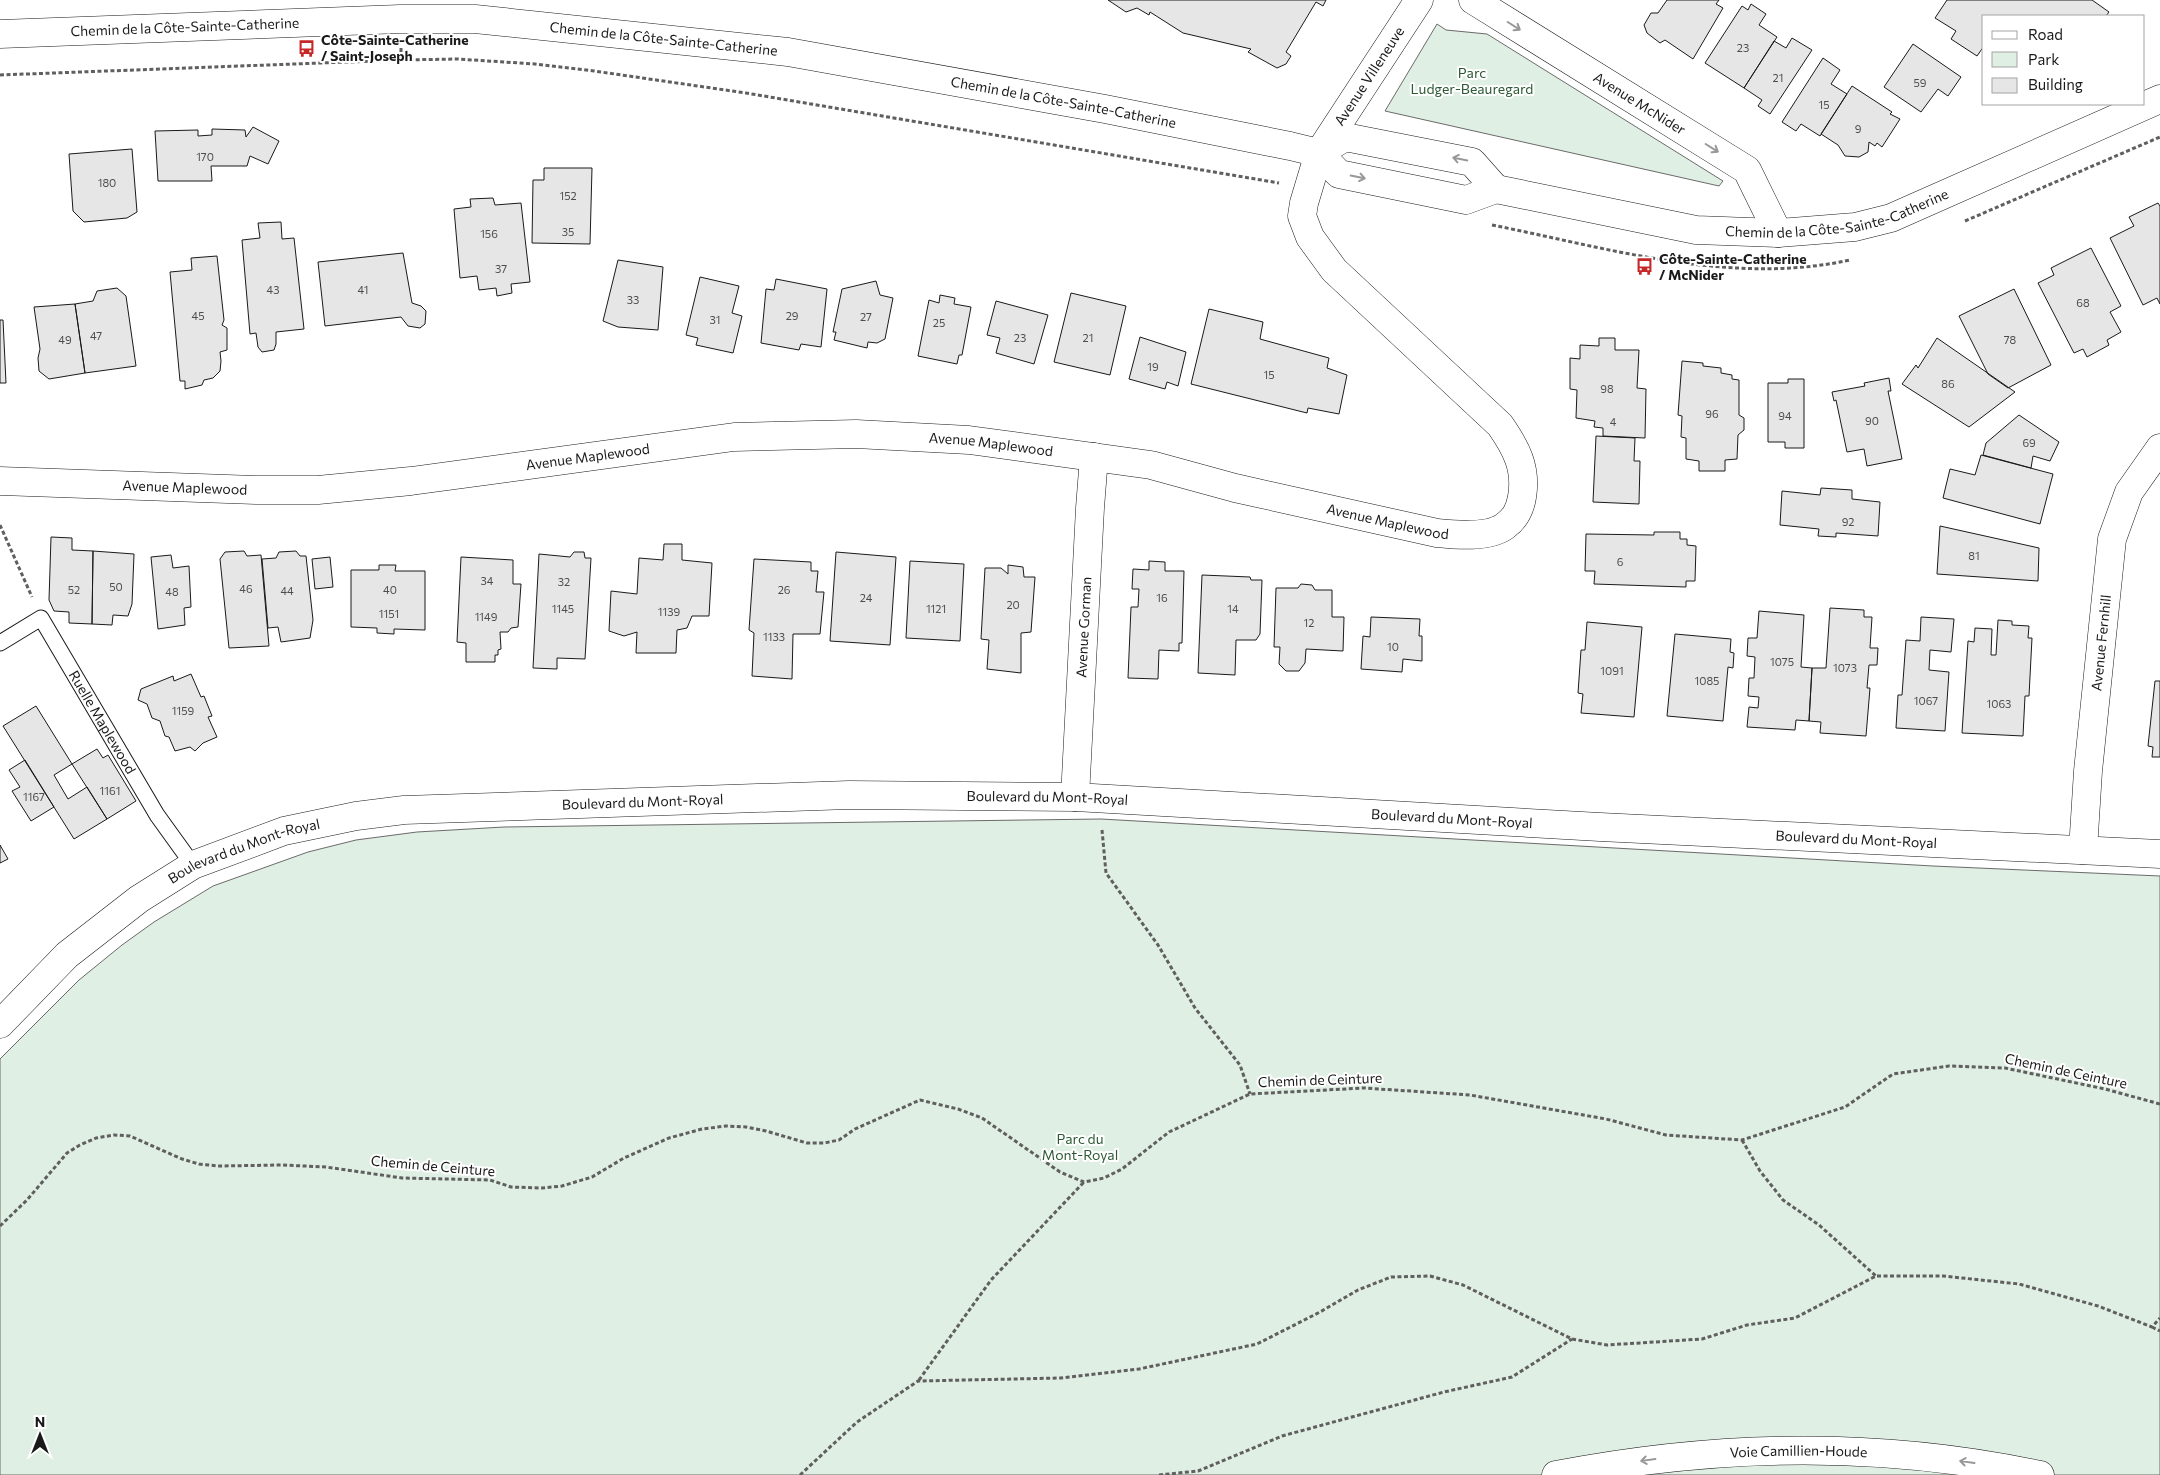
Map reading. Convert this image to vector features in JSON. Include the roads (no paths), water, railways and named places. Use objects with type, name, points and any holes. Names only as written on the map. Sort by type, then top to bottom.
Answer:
[{"type":"street","name":"Avenue Villeneuve","points":[[1319,153],[1420,0]]},
{"type":"street","name":"Avenue McNider","points":[[1473,0],[1746,170],[1778,233]]},
{"type":"street","name":"Chemin de la Côte-Sainte-Catherine","points":[[0,34],[400,10],[788,52],[1105,109],[1319,153]]},
{"type":"street","name":"Chemin de la Côte-Sainte-Catherine","points":[[1496,188],[1696,230],[1778,233],[1854,228],[1891,218],[2160,99]]},
{"type":"street","points":[[1345,137],[1369,141],[1472,162],[1496,188],[1466,200],[1339,174],[1319,153],[1345,137]]},
{"type":"street","name":"Avenue Maplewood","points":[[0,481],[256,490],[318,490],[411,480],[734,437],[856,434],[969,440],[1151,465],[1235,488],[1437,533],[1459,536],[1482,534],[1504,527],[1519,512],[1524,483],[1522,463],[1514,445],[1500,425],[1334,270],[1310,237],[1302,216],[1319,153]]},
{"type":"street","name":"Avenue Fernhill","points":[[2083,850],[2088,771],[2112,539],[2129,492],[2160,448]]},
{"type":"street","name":"Avenue Gorman","points":[[1075,797],[1094,457]]},
{"type":"street","name":"Boulevard du Mont-Royal","points":[[0,1024],[67,955],[139,899],[193,865],[284,831],[356,816],[404,810],[848,795],[1075,797],[1581,826],[2160,854]]},
{"type":"street","name":"Voie Camillien-Houde","points":[[1556,1475],[1675,1457],[1740,1452],[1815,1451],[1923,1456],[1991,1465],[2040,1475]]},
{"type":"street","name":"Voie Camillien-Houde","points":[[1666,1475],[1706,1470],[1764,1468],[1897,1470],[1947,1475]]},
{"type":"lane","name":"Ruelle Maplewood","points":[[0,643],[41,618],[157,815],[193,865]]},
{"type":"place","name":"Côte-Sainte-Catherine / Saint-Joseph","points":[[307,48]]},
{"type":"place","name":"Côte-Sainte-Catherine / McNider","points":[[1645,267]]},
{"type":"park label","name":"Parc Ludger-Beauregard","points":[[1472,82]]},
{"type":"park label","name":"Parc du Mont-Royal","points":[[1080,1148]]}]
